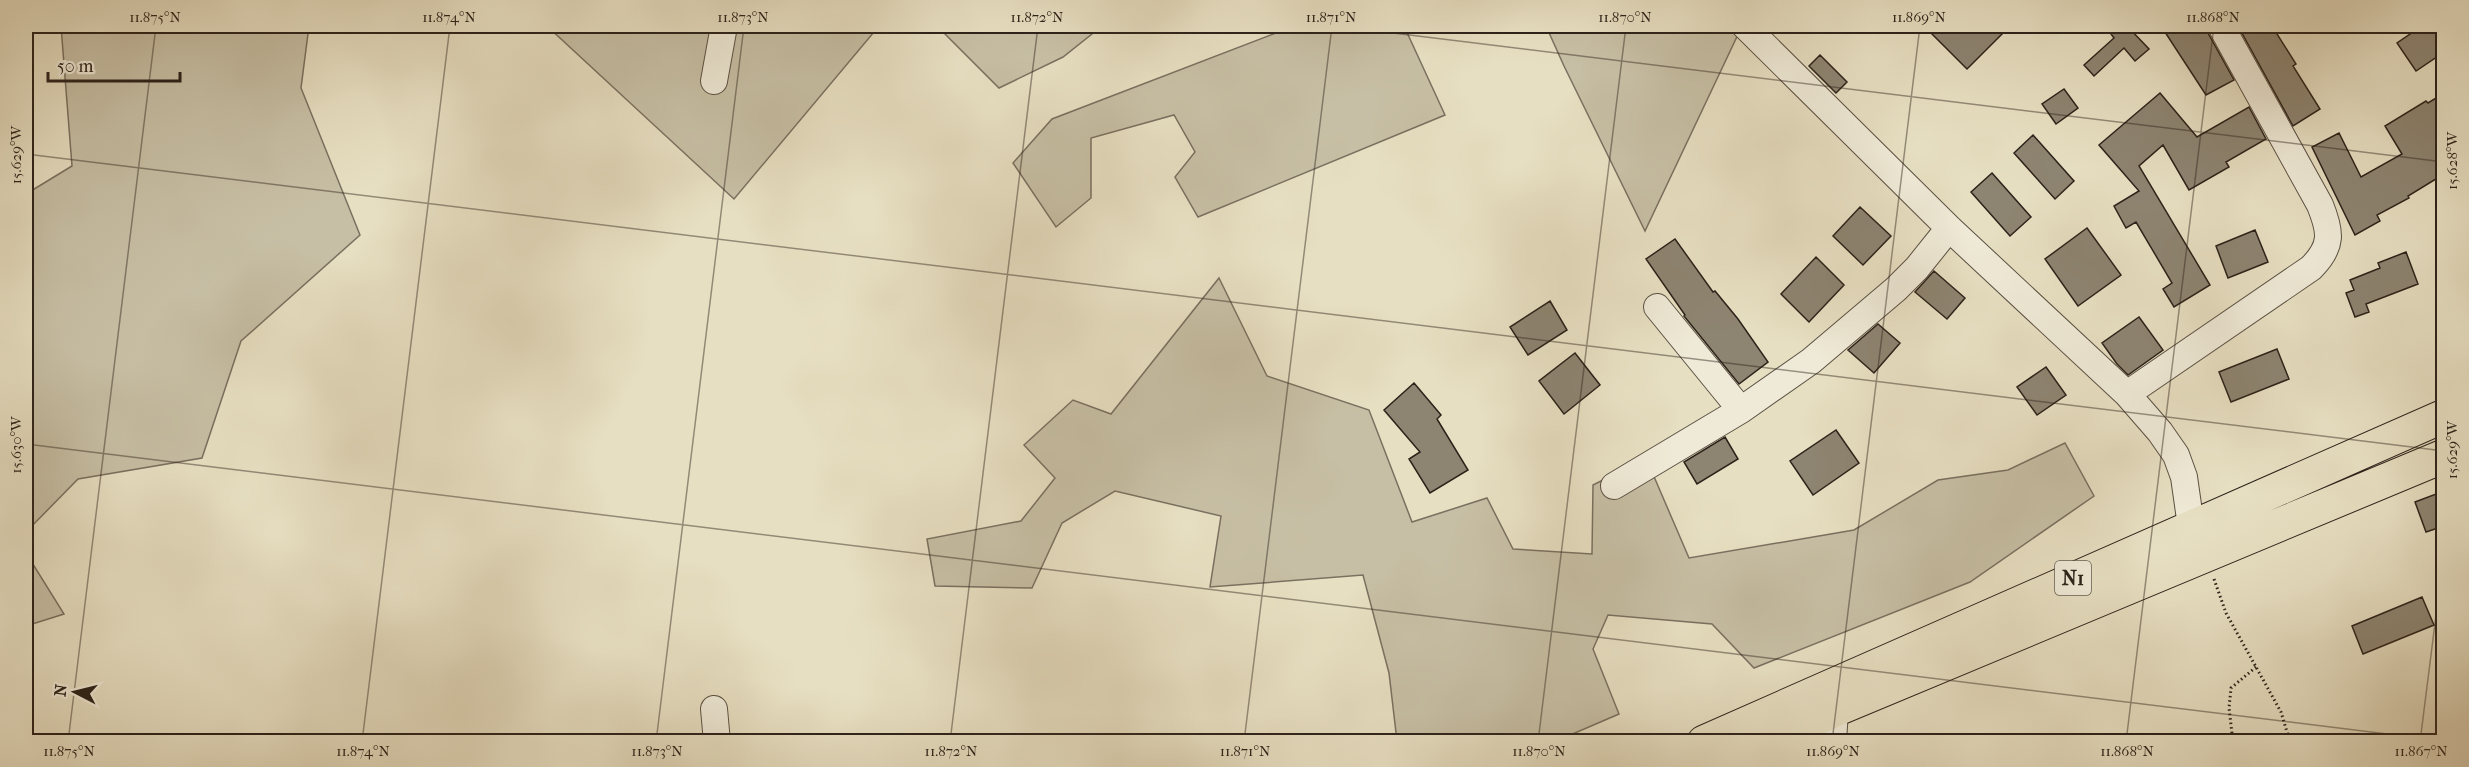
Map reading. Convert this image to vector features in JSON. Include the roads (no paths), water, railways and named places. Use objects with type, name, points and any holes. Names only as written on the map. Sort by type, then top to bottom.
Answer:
[{"type":"main road","name":"N1","points":[[1704,741],[2444,416]]},
{"type":"main road","name":"N1","points":[[1766,741],[1834,726],[2205,555],[2444,456]]},
{"type":"street","points":[[714,81],[724,26]]},
{"type":"street","points":[[1745,26],[1949,228],[2127,394],[2160,432],[2175,455],[2184,477],[2191,526]]},
{"type":"street","points":[[2127,394],[2310,268],[2324,255],[2328,241],[2327,224],[2320,204],[2221,26]]},
{"type":"street","points":[[1614,486],[1741,410],[1811,361],[1869,313],[1917,268],[1949,228]]},
{"type":"street","points":[[1657,307],[1741,410]]},
{"type":"street","points":[[714,709],[717,741]]}]
